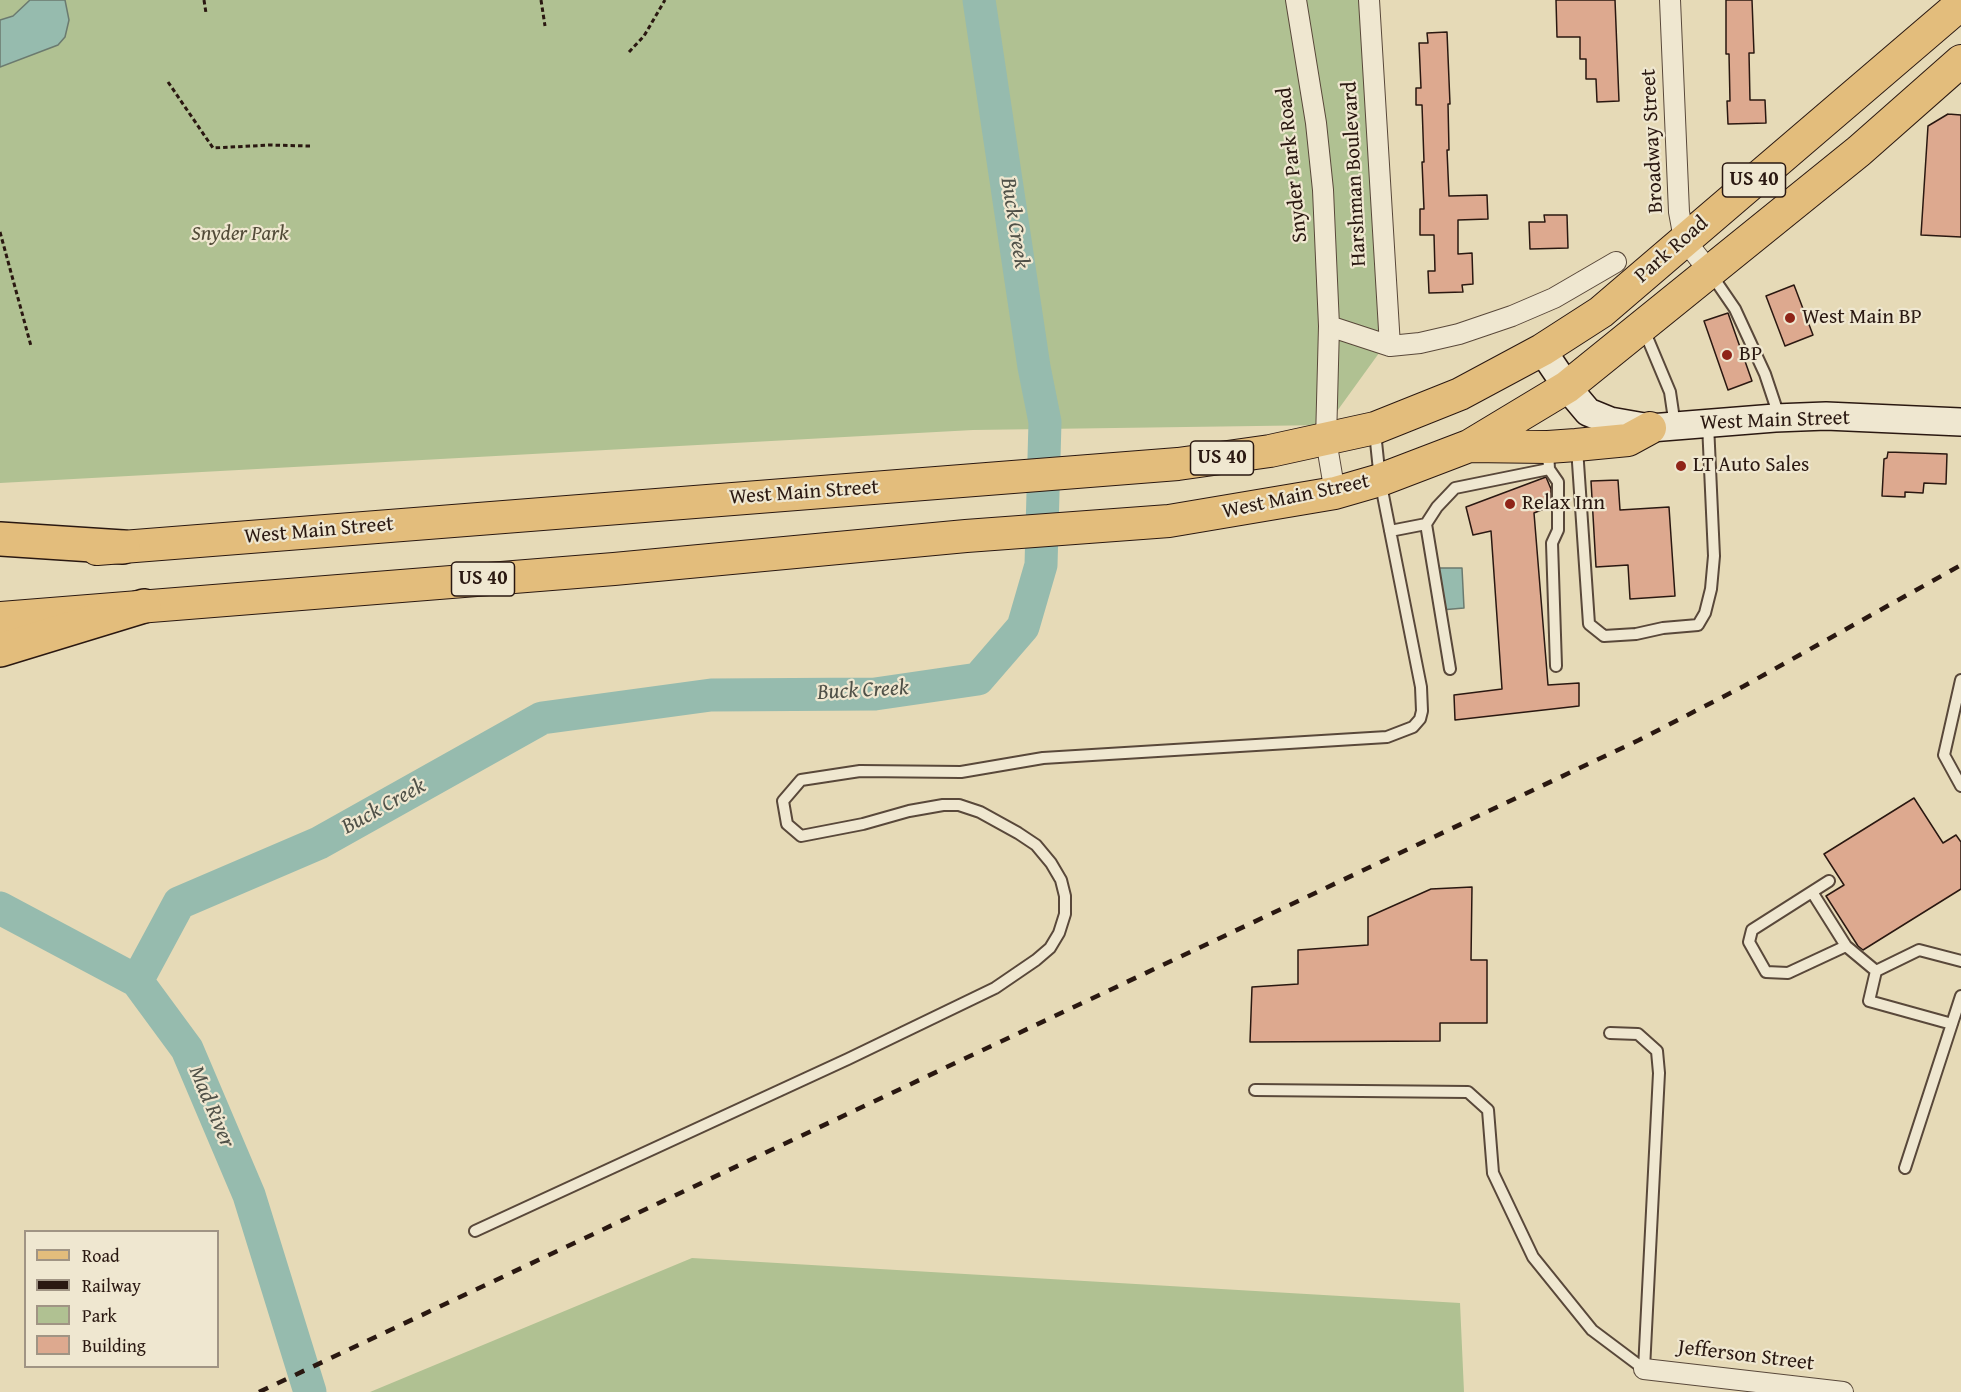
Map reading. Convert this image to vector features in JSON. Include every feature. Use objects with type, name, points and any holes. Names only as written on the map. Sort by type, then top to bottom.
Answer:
[{"type":"highway","points":[[0,539],[123,547]]},
{"type":"highway","points":[[0,650],[144,606]]},
{"type":"main road","name":"Park Road","points":[[1542,350],[1601,312],[1961,3]]},
{"type":"main road","name":"Park Road","points":[[1567,387],[1859,151],[1961,61]]},
{"type":"main road","name":"West Main Street","points":[[0,556],[1178,464],[1270,451],[1375,428],[1460,394],[1542,350]]},
{"type":"main road","name":"West Main Street","points":[[0,618],[614,569],[966,536],[1169,521],[1335,493],[1380,480],[1469,446],[1567,387]]},
{"type":"main road","points":[[1469,446],[1558,454],[1628,440],[1663,427]]},
{"type":"street","points":[[1297,4],[1316,0]]},
{"type":"street","name":"Harshman Boulevard","points":[[1369,0],[1390,345]]},
{"type":"street","name":"Broadway Street","points":[[1670,0],[1679,212],[1684,239],[1709,271]]},
{"type":"street","name":"Snyder Park Road","points":[[1297,4],[1316,123],[1323,190],[1329,326]]},
{"type":"street","name":"Park Road","points":[[1329,326],[1390,345],[1420,343],[1512,316],[1554,298],[1616,262]]},
{"type":"street","points":[[1329,326],[1326,440],[1335,493]]},
{"type":"street","name":"West Main Street","points":[[1542,350],[1587,412],[1610,421],[1663,427],[1826,416],[1961,422]]},
{"type":"street","name":"Jefferson Street","points":[[1644,1369],[1843,1392]]},
{"type":"lane","points":[[1709,271],[1735,309],[1765,374],[1780,418]]},
{"type":"lane","points":[[1642,327],[1670,392],[1663,427]]},
{"type":"lane","points":[[1558,454],[1589,624],[1604,636],[1698,625],[1705,613],[1712,589],[1714,556],[1708,423]]},
{"type":"lane","points":[[475,1231],[848,1059],[995,988],[1050,948],[1059,933],[1065,914],[1065,896],[1061,880],[1052,863],[1036,845],[980,812],[959,806],[943,805],[801,836],[787,824],[783,801],[801,780],[860,771],[961,772],[1043,758],[1387,736],[1413,727],[1420,719],[1422,711],[1421,687],[1380,480],[1375,428]]},
{"type":"lane","points":[[1450,669],[1426,524],[1437,507],[1455,488],[1558,454]]},
{"type":"lane","points":[[1556,666],[1552,543],[1557,530],[1558,454]]},
{"type":"lane","points":[[1390,531],[1426,524]]},
{"type":"lane","points":[[1961,680],[1944,755],[1961,786]]},
{"type":"lane","points":[[1829,881],[1752,930],[1749,942],[1766,972],[1788,973],[1846,946]]},
{"type":"lane","points":[[1812,891],[1846,946],[1876,971]]},
{"type":"lane","points":[[1876,971],[1920,950],[1961,961]]},
{"type":"lane","points":[[1876,971],[1869,1001],[1952,1024]]},
{"type":"lane","points":[[1905,1168],[1961,996]]},
{"type":"lane","points":[[1610,1033],[1638,1034],[1657,1051],[1659,1073],[1644,1369]]},
{"type":"lane","points":[[1255,1090],[1468,1092],[1488,1110],[1493,1173],[1533,1257],[1592,1330],[1644,1369]]},
{"type":"path","points":[[204,0],[206,13]]},
{"type":"path","points":[[541,0],[544,27]]},
{"type":"path","points":[[629,52],[644,36],[664,0]]},
{"type":"path","points":[[168,82],[213,148],[270,145],[310,146]]},
{"type":"path","points":[[0,232],[31,346]]},
{"type":"green space","name":"Snyder Park","points":[[0,0],[1369,0],[1387,342],[1327,425],[973,430],[0,483]]},
{"type":"green space","points":[[692,1258],[1460,1303],[1464,1392],[370,1392]]},
{"type":"water","points":[[30,0],[65,0],[69,20],[65,37],[58,45],[0,67],[0,20],[13,16]]},
{"type":"water","points":[[1433,568],[1462,568],[1464,608],[1441,610]]},
{"type":"building","points":[[1556,0],[1615,0],[1619,101],[1597,102],[1596,79],[1586,79],[1586,59],[1580,59],[1580,37],[1557,37]]},
{"type":"building","points":[[1726,0],[1752,0],[1754,53],[1749,53],[1750,100],[1765,100],[1766,123],[1728,124],[1727,101],[1730,101],[1729,54],[1726,54]]},
{"type":"building","points":[[1447,32],[1450,104],[1448,104],[1449,150],[1447,150],[1449,196],[1487,195],[1488,219],[1458,220],[1458,254],[1472,253],[1473,284],[1462,285],[1463,292],[1429,293],[1428,271],[1435,271],[1434,235],[1420,235],[1420,209],[1424,209],[1422,162],[1424,162],[1422,105],[1416,105],[1416,88],[1421,88],[1419,43],[1428,43],[1427,33]]},
{"type":"building","points":[[1948,114],[1961,115],[1961,237],[1921,235],[1928,126]]},
{"type":"building","points":[[1544,215],[1567,215],[1568,248],[1530,249],[1529,222],[1545,222]]},
{"type":"building","points":[[1794,285],[1813,335],[1785,346],[1766,296]]},
{"type":"building","points":[[1728,313],[1752,381],[1728,390],[1704,321]]},
{"type":"building","points":[[1888,452],[1947,454],[1946,484],[1924,483],[1923,493],[1905,492],[1905,497],[1882,496],[1884,459],[1887,458]]},
{"type":"building","points":[[1546,477],[1551,489],[1551,506],[1534,513],[1548,685],[1579,683],[1579,706],[1455,720],[1454,695],[1502,689],[1491,531],[1473,535],[1466,507]]},
{"type":"building","points":[[1618,480],[1620,510],[1669,507],[1675,596],[1630,599],[1628,565],[1596,567],[1591,481]]},
{"type":"building","points":[[1914,798],[1943,843],[1956,835],[1961,842],[1961,889],[1863,950],[1858,946],[1826,896],[1844,885],[1824,854]]},
{"type":"building","points":[[1472,887],[1471,960],[1487,960],[1487,1023],[1440,1023],[1440,1041],[1250,1042],[1252,987],[1298,984],[1298,950],[1368,945],[1368,917],[1431,889]]},
{"type":"waterway","name":"Buck Creek","points":[[137,981],[179,903],[319,843],[542,718],[711,695],[875,694],[978,679],[1023,627],[1041,565],[1045,422],[1034,367],[979,0]]},
{"type":"waterway","name":"Mad River","points":[[0,908],[137,981],[187,1049],[249,1195],[310,1392]]},
{"type":"railway","points":[[259,1392],[1639,740],[1744,686],[1961,565]]},
{"type":"place","name":"West Main BP","points":[[1790,318]]},
{"type":"place","name":"BP","points":[[1727,355]]},
{"type":"place","name":"LT Auto Sales","points":[[1681,466]]},
{"type":"place","name":"Relax Inn","points":[[1510,504]]}]
